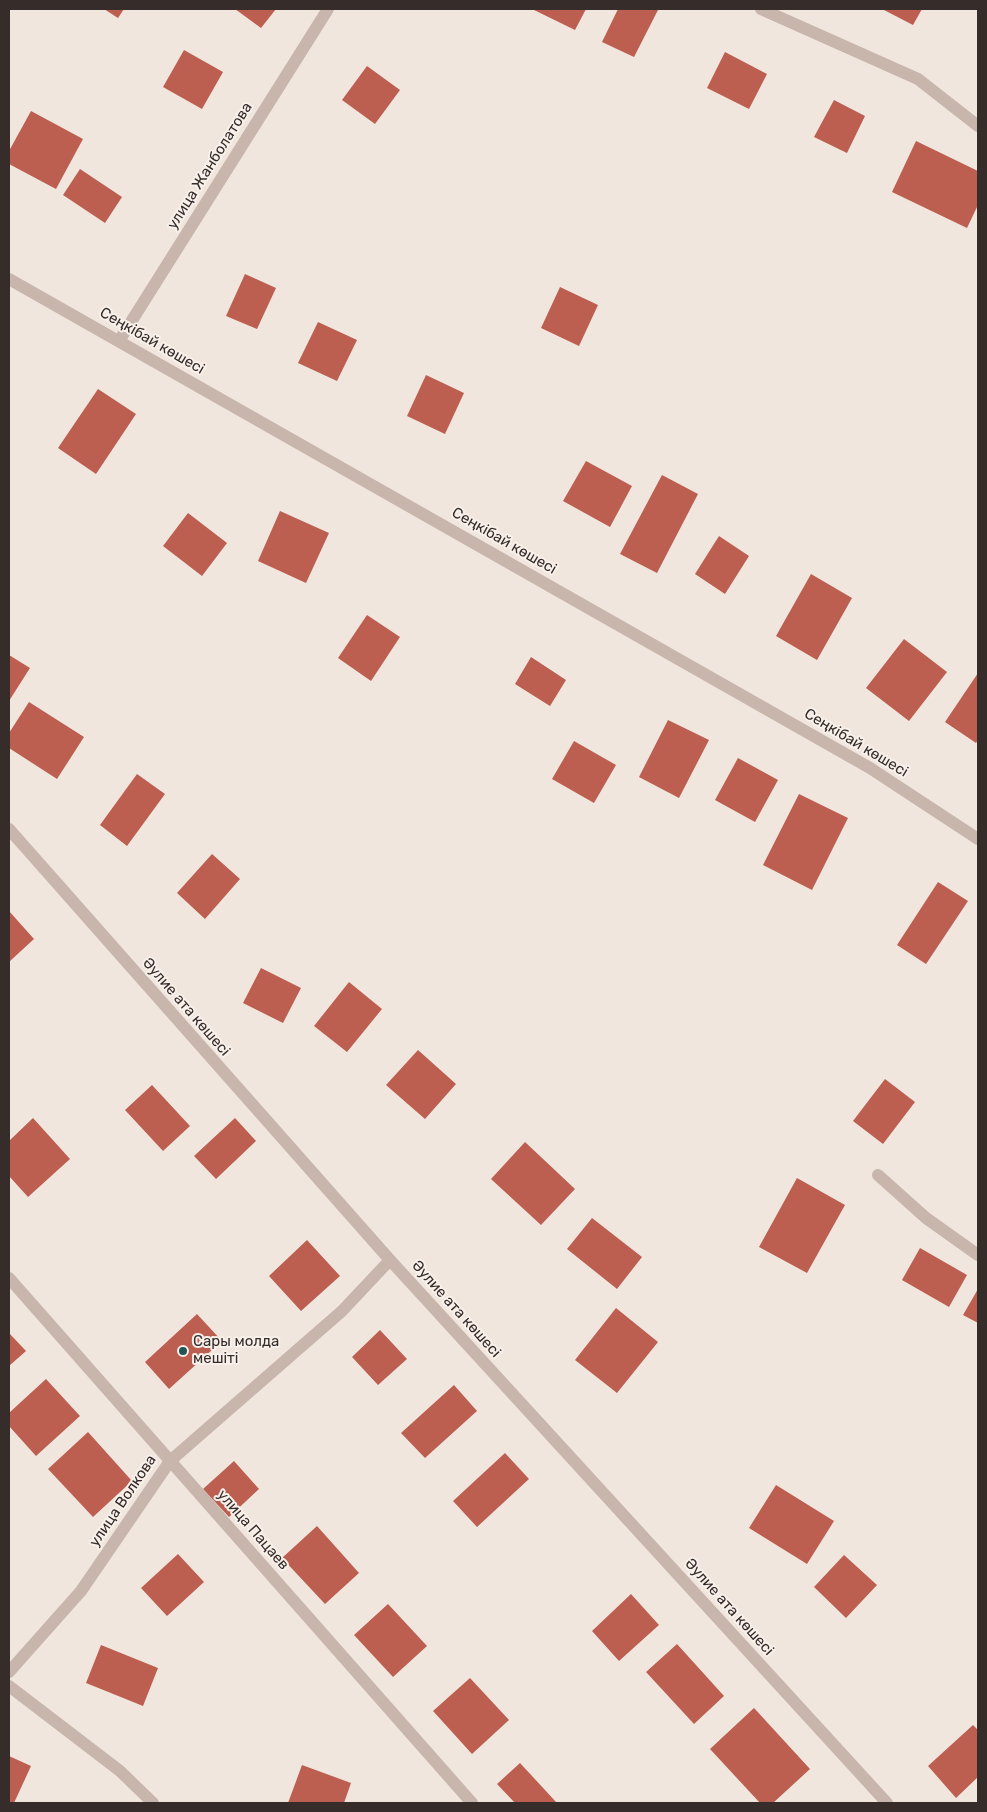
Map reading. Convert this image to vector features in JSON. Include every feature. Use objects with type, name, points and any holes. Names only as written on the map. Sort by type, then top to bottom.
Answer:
[{"type":"street","name":"улица Жанболатова","points":[[119,341],[328,9]]},
{"type":"street","points":[[761,9],[918,79],[978,126]]},
{"type":"street","name":"Сеңкібай көшесі","points":[[9,279],[870,768],[978,839]]},
{"type":"street","name":"Әулие ата көшесі","points":[[9,829],[390,1260],[887,1803]]},
{"type":"street","points":[[878,1175],[926,1218],[978,1255]]},
{"type":"street","name":"улица Волкова","points":[[9,1672],[81,1591],[170,1461],[342,1310],[390,1260]]},
{"type":"street","name":"улица Пацаев","points":[[9,1278],[472,1803]]},
{"type":"street","points":[[9,1686],[120,1771],[153,1803]]},
{"type":"building","points":[[104,9],[124,9],[118,18]]},
{"type":"building","points":[[235,9],[276,9],[261,28]]},
{"type":"building","points":[[532,9],[586,9],[575,30]]},
{"type":"building","points":[[618,9],[658,10],[634,57],[602,42]]},
{"type":"building","points":[[882,9],[922,9],[913,25]]},
{"type":"building","points":[[184,50],[223,72],[202,109],[163,87]]},
{"type":"building","points":[[725,52],[767,74],[749,109],[707,88]]},
{"type":"building","points":[[367,66],[400,90],[375,124],[342,100]]},
{"type":"building","points":[[834,100],[865,116],[847,153],[814,137]]},
{"type":"building","points":[[31,111],[83,139],[56,189],[9,164],[9,151]]},
{"type":"building","points":[[916,141],[978,171],[978,205],[967,228],[892,192]]},
{"type":"building","points":[[80,169],[122,197],[105,223],[63,195]]},
{"type":"building","points":[[245,274],[276,288],[257,329],[226,316]]},
{"type":"building","points":[[560,287],[598,305],[579,346],[541,328]]},
{"type":"building","points":[[318,322],[357,340],[337,381],[298,363]]},
{"type":"building","points":[[426,375],[464,393],[445,434],[407,416]]},
{"type":"building","points":[[98,389],[136,414],[96,474],[58,448]]},
{"type":"building","points":[[586,461],[632,486],[610,527],[563,501]]},
{"type":"building","points":[[662,475],[698,494],[657,573],[620,554]]},
{"type":"building","points":[[280,511],[329,533],[306,583],[258,561]]},
{"type":"building","points":[[188,513],[227,543],[202,576],[163,546]]},
{"type":"building","points":[[719,536],[749,556],[725,594],[695,574]]},
{"type":"building","points":[[811,574],[852,598],[817,660],[776,636]]},
{"type":"building","points":[[367,615],[400,637],[371,681],[338,658]]},
{"type":"building","points":[[904,639],[947,672],[909,721],[866,688]]},
{"type":"building","points":[[9,655],[30,668],[9,701]]},
{"type":"building","points":[[531,657],[566,680],[550,706],[515,684]]},
{"type":"building","points":[[978,673],[978,740],[976,743],[945,722]]},
{"type":"building","points":[[29,702],[84,737],[57,779],[9,748],[9,733]]},
{"type":"building","points":[[668,720],[709,740],[679,798],[639,777]]},
{"type":"building","points":[[574,741],[616,765],[594,803],[552,779]]},
{"type":"building","points":[[738,758],[778,780],[755,822],[715,800]]},
{"type":"building","points":[[137,774],[165,794],[127,846],[100,825]]},
{"type":"building","points":[[799,794],[848,818],[812,890],[763,865]]},
{"type":"building","points":[[212,854],[240,879],[205,919],[177,893]]},
{"type":"building","points":[[938,882],[968,901],[926,964],[897,945]]},
{"type":"building","points":[[9,911],[34,939],[9,962]]},
{"type":"building","points":[[261,968],[301,988],[283,1023],[243,1003]]},
{"type":"building","points":[[349,982],[382,1009],[347,1052],[314,1026]]},
{"type":"building","points":[[418,1050],[456,1084],[425,1119],[386,1085]]},
{"type":"building","points":[[885,1079],[915,1102],[883,1144],[853,1121]]},
{"type":"building","points":[[152,1085],[190,1126],[163,1151],[125,1110]]},
{"type":"building","points":[[33,1118],[70,1159],[28,1197],[9,1176],[9,1141]]},
{"type":"building","points":[[235,1118],[256,1141],[216,1179],[194,1156]]},
{"type":"building","points":[[525,1142],[575,1189],[541,1225],[491,1179]]},
{"type":"building","points":[[797,1178],[845,1205],[807,1273],[759,1247]]},
{"type":"building","points":[[592,1218],[642,1257],[617,1289],[567,1249]]},
{"type":"building","points":[[307,1240],[340,1276],[301,1311],[269,1276]]},
{"type":"building","points":[[920,1248],[967,1275],[949,1307],[902,1280]]},
{"type":"building","points":[[978,1289],[978,1323],[963,1315]]},
{"type":"building","points":[[616,1308],[658,1342],[617,1393],[575,1360]]},
{"type":"building","name":"Сары молда мешіті","points":[[197,1314],[222,1341],[169,1389],[145,1362]]},
{"type":"building","points":[[380,1330],[407,1359],[378,1385],[352,1357]]},
{"type":"building","points":[[9,1333],[26,1351],[9,1366]]},
{"type":"building","points":[[46,1379],[80,1416],[36,1456],[9,1426],[9,1413]]},
{"type":"building","points":[[454,1385],[477,1411],[425,1458],[401,1433]]},
{"type":"building","points":[[88,1432],[132,1481],[93,1517],[48,1469]]},
{"type":"building","points":[[505,1453],[529,1479],[477,1527],[453,1501]]},
{"type":"building","points":[[234,1461],[259,1489],[229,1517],[203,1489]]},
{"type":"building","points":[[776,1485],[834,1521],[807,1564],[749,1528]]},
{"type":"building","points":[[317,1526],[359,1573],[325,1604],[282,1558]]},
{"type":"building","points":[[178,1554],[204,1582],[167,1616],[141,1588]]},
{"type":"building","points":[[844,1555],[877,1585],[846,1618],[814,1587]]},
{"type":"building","points":[[631,1594],[659,1625],[619,1661],[592,1631]]},
{"type":"building","points":[[388,1604],[427,1646],[393,1677],[354,1635]]},
{"type":"building","points":[[677,1644],[724,1696],[694,1724],[646,1672]]},
{"type":"building","points":[[101,1645],[158,1668],[143,1706],[86,1683]]},
{"type":"building","points":[[470,1678],[509,1720],[472,1754],[433,1711]]},
{"type":"building","points":[[754,1708],[810,1769],[773,1803],[760,1803],[710,1749]]},
{"type":"building","points":[[973,1725],[978,1730],[978,1777],[956,1798],[928,1766]]},
{"type":"building","points":[[9,1756],[31,1766],[14,1803],[9,1803]]},
{"type":"building","points":[[520,1763],[557,1803],[515,1803],[497,1784]]},
{"type":"building","points":[[302,1765],[351,1783],[344,1803],[288,1803]]},
{"type":"place","name":"Сары молда мешіті","points":[[183,1351]]}]
